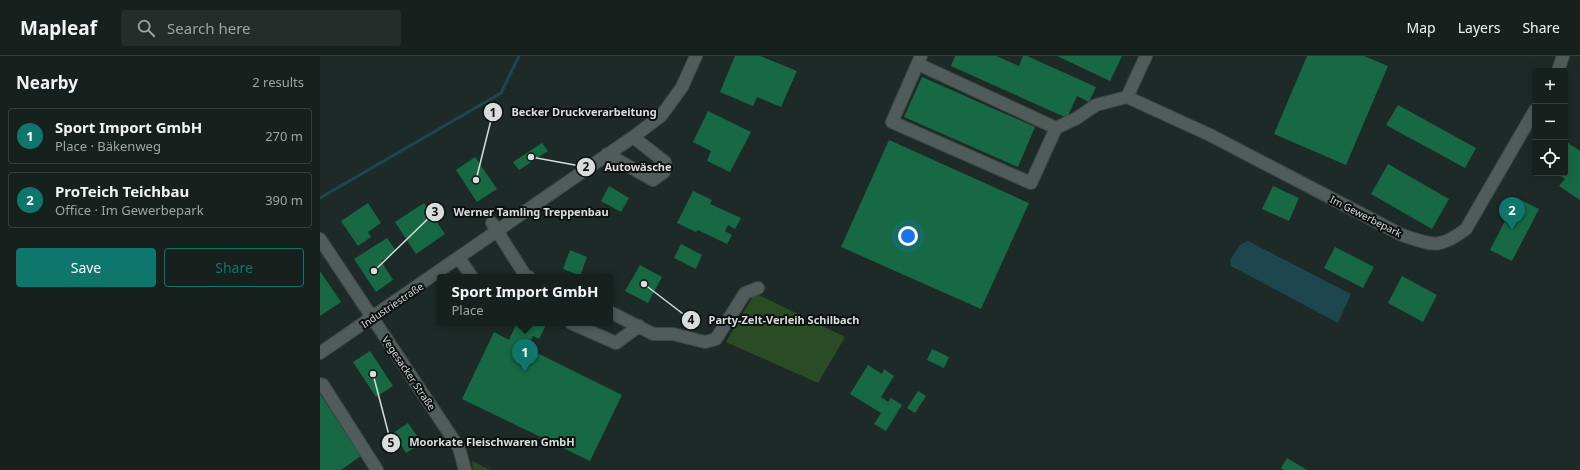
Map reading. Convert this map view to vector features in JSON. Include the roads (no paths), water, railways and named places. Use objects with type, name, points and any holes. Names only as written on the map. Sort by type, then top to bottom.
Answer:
[{"type":"street","name":"Industriestraße","points":[[320,353],[459,258],[495,227],[633,137],[661,116],[682,87],[696,56]]},
{"type":"street","points":[[1056,128],[919,60],[892,122],[1031,183],[1056,128],[1077,118],[1096,105],[1127,97],[1146,56]]},
{"type":"street","points":[[1559,68],[1563,56]]},
{"type":"street","name":"Im Gewerbepark","points":[[1127,97],[1210,135],[1402,236],[1432,244],[1449,242],[1466,229],[1532,115]]},
{"type":"street","points":[[607,154],[653,180],[664,172],[665,162],[633,137]]},
{"type":"street","points":[[495,227],[523,274]]},
{"type":"street","name":"Vegesacker Straße","points":[[320,239],[459,448],[465,470]]},
{"type":"street","points":[[459,258],[470,274]]},
{"type":"street","points":[[613,313],[652,334],[673,334],[705,342],[716,339],[746,293],[758,288]]},
{"type":"street","points":[[578,326],[616,343],[639,326]]},
{"type":"street","points":[[320,384],[323,385],[377,470]]},
{"type":"water","points":[[1248,241],[1351,294],[1338,323],[1231,266],[1230,260],[1241,244]]},
{"type":"waterway","points":[[320,198],[501,93],[519,56]]},
{"type":"place","name":"Autowäsche","points":[[531,157]]},
{"type":"place","name":"Becker Druckverarbeitung","points":[[476,180]]},
{"type":"place","name":"ProTeich Teichbau","points":[[1512,230]]},
{"type":"place","name":"Werner Tamling Treppenbau","points":[[374,271]]},
{"type":"place","name":"Party-Zelt-Verleih Schilbach","points":[[644,284]]},
{"type":"place","name":"Sport Import GmbH","points":[[525,372]]},
{"type":"place","name":"Moorkate Fleischwaren GmbH","points":[[373,374]]}]
